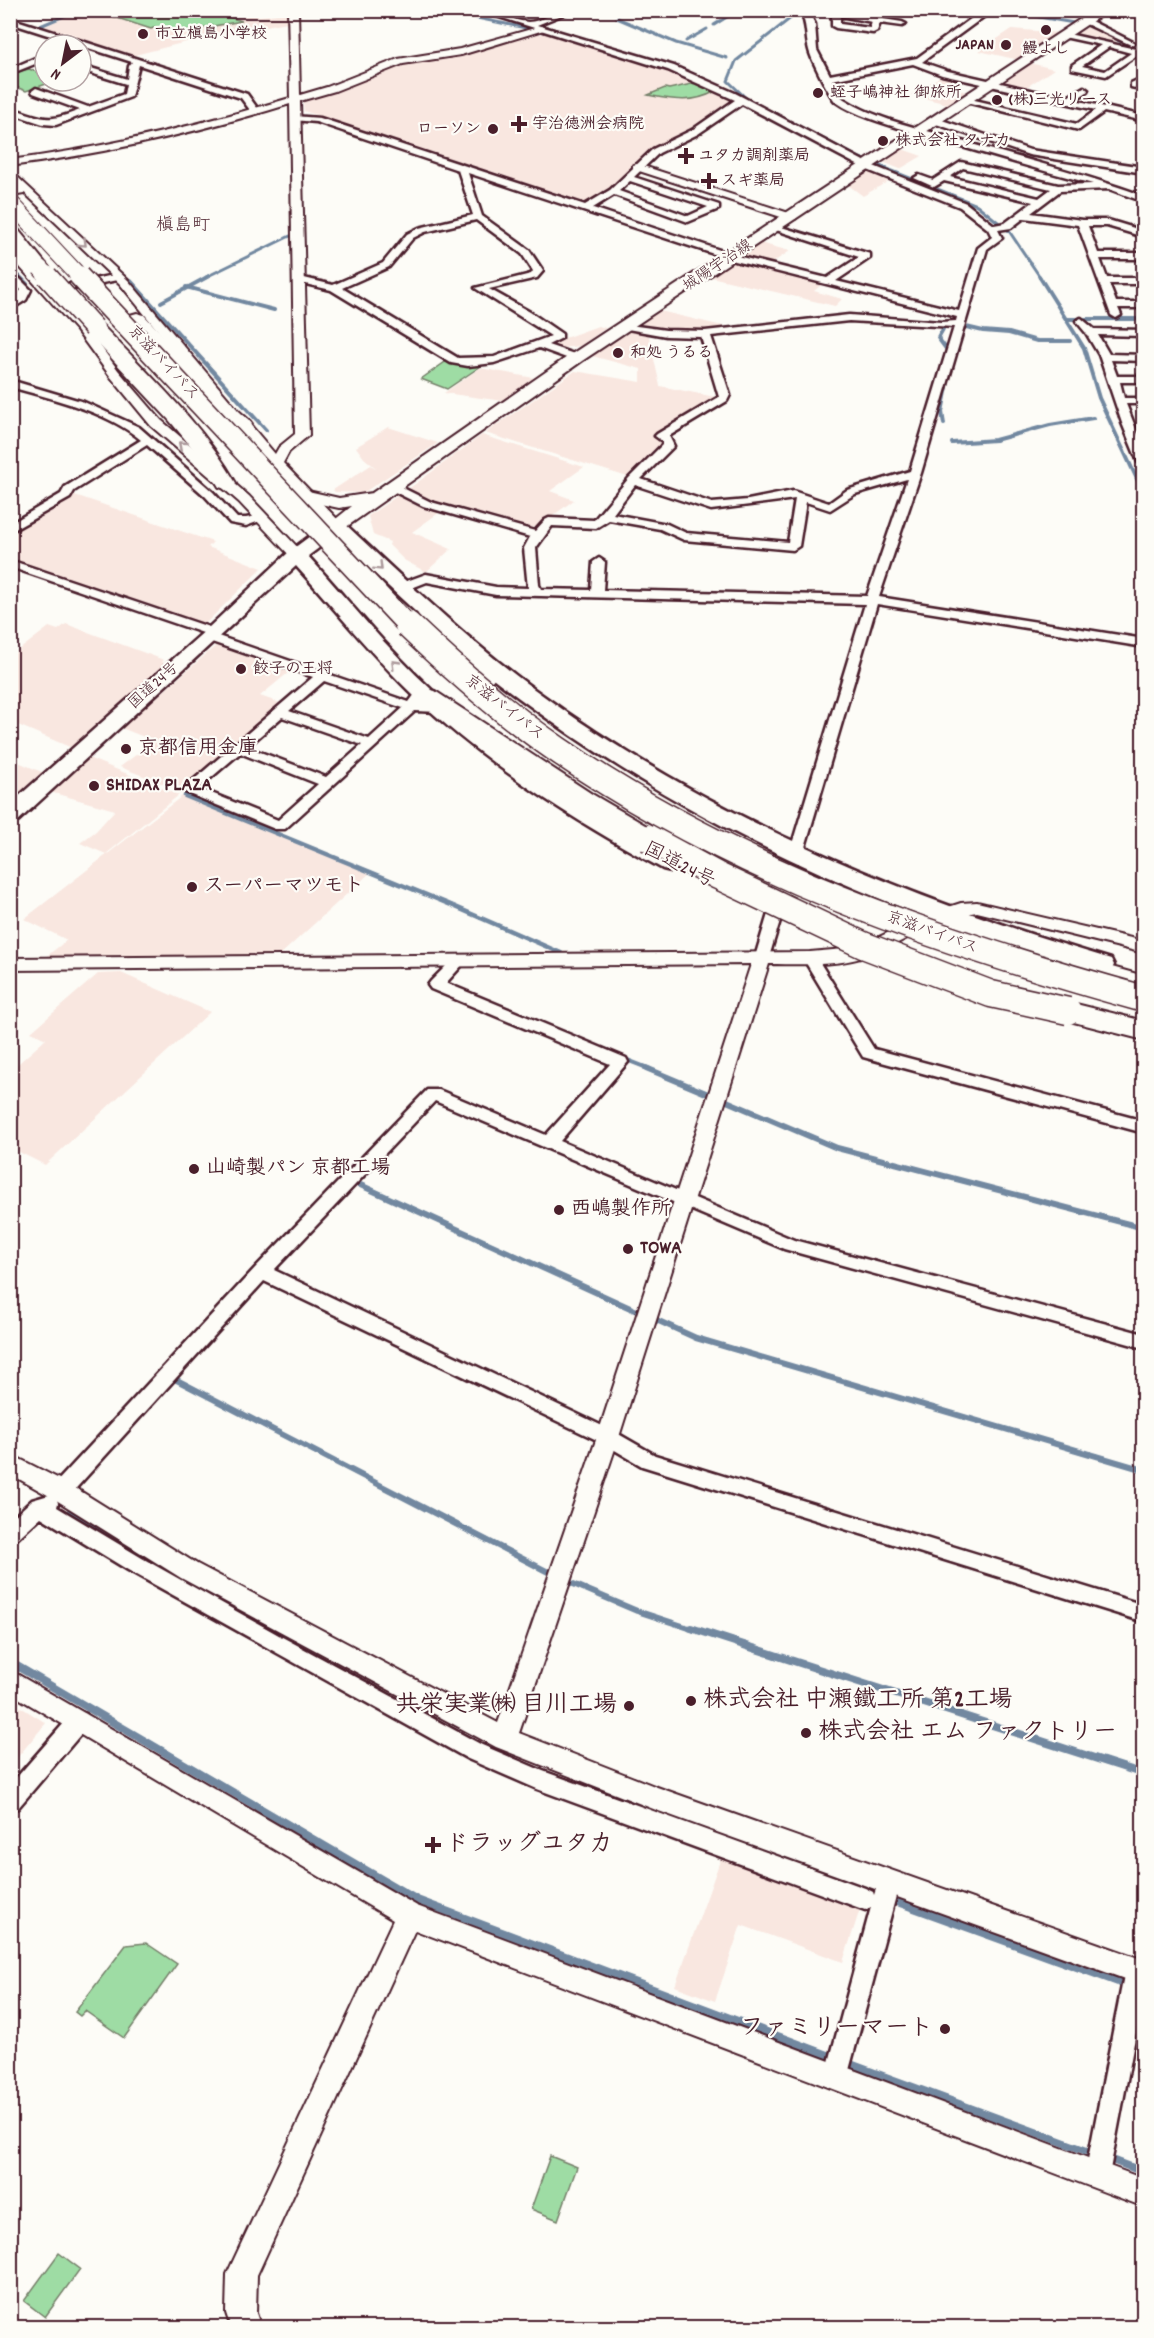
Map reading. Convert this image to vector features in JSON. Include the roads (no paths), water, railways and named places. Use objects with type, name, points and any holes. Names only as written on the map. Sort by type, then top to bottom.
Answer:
[{"type":"highway","points":[[10,183],[214,401],[247,430]]},
{"type":"highway","name":"京滋バイパス","points":[[10,202],[405,623],[470,682],[559,751],[671,820],[789,877],[951,940],[1143,999]]},
{"type":"highway","name":"京滋バイパス","points":[[10,221],[388,628],[476,708],[529,749],[585,787],[650,826],[780,890],[889,934],[981,966],[1143,1015]]},
{"type":"highway","points":[[10,231],[40,268],[124,360],[135,382],[150,399],[167,417],[193,438],[213,460],[226,483]]},
{"type":"highway","points":[[336,526],[429,614],[525,693],[616,756],[689,800],[795,854],[942,912],[1051,950],[1143,977]]},
{"type":"highway","name":"国道24号","points":[[10,816],[212,635],[297,555],[336,526]]},
{"type":"highway","name":"国道24号","points":[[297,555],[426,701],[493,753],[577,810],[642,848],[775,914],[863,952],[1012,1005],[1143,1039]]},
{"type":"highway","points":[[261,589],[296,582],[307,583],[329,592]]},
{"type":"highway","points":[[429,614],[451,646],[483,677],[633,783],[766,851],[834,882],[1022,950],[1143,985]]},
{"type":"highway","points":[[426,701],[648,838],[718,876],[846,937],[997,996],[1143,1031]]},
{"type":"main road","name":"城陽宇治線","points":[[336,526],[576,358],[1103,10]]},
{"type":"main road","points":[[308,496],[339,503],[386,492]]},
{"type":"street","points":[[276,464],[284,450],[302,435],[293,10]]},
{"type":"street","points":[[481,10],[671,68],[963,205],[994,228],[997,238],[983,248],[795,854]]},
{"type":"street","points":[[528,25],[570,10]]},
{"type":"street","points":[[804,10],[811,24],[813,50],[831,90],[848,106],[920,132],[1112,186],[1143,200]]},
{"type":"street","points":[[901,10],[931,15]]},
{"type":"street","points":[[828,79],[915,62],[988,11]]},
{"type":"street","points":[[877,20],[873,32],[867,32],[836,26],[833,12],[902,24]]},
{"type":"street","points":[[10,20],[51,33]]},
{"type":"street","points":[[1087,21],[1099,24],[1119,39],[1141,51]]},
{"type":"street","points":[[10,163],[117,145],[256,112],[331,89],[401,61],[461,52],[542,29]]},
{"type":"street","points":[[1066,34],[1141,51]]},
{"type":"street","points":[[1107,45],[1075,67],[1106,74],[1141,51]]},
{"type":"street","points":[[93,47],[244,96],[256,112]]},
{"type":"street","points":[[10,110],[46,122],[56,122],[128,95],[133,66],[138,61]]},
{"type":"street","points":[[10,72],[33,62]]},
{"type":"street","points":[[915,62],[945,73],[1143,119]]},
{"type":"street","points":[[93,71],[130,83]]},
{"type":"street","points":[[1143,79],[1134,86],[1143,88]]},
{"type":"street","points":[[1068,101],[1084,90]]},
{"type":"street","points":[[39,93],[86,109]]},
{"type":"street","points":[[587,208],[613,192],[656,151],[695,132],[740,101]]},
{"type":"street","points":[[966,101],[1079,127],[1103,110]]},
{"type":"street","points":[[296,118],[317,120],[732,257],[829,281],[961,320]]},
{"type":"street","points":[[936,121],[1029,152],[1143,170]]},
{"type":"street","points":[[872,164],[934,184],[962,165],[1058,188],[1112,186]]},
{"type":"street","points":[[300,280],[334,288],[455,361],[481,364],[539,345],[558,336],[526,314],[480,288],[534,276],[538,271],[532,256],[524,248],[486,226],[478,217],[471,203],[462,167]]},
{"type":"street","points":[[637,167],[791,217]]},
{"type":"street","points":[[10,173],[119,277],[276,464],[336,526]]},
{"type":"street","points":[[613,192],[688,219],[716,207],[629,178]]},
{"type":"street","points":[[943,178],[1040,201]]},
{"type":"street","points":[[994,228],[1008,226],[1058,188]]},
{"type":"street","points":[[1022,215],[1082,223],[1108,223],[1143,234]]},
{"type":"street","points":[[334,288],[374,272],[386,264],[405,241],[422,230],[478,217]]},
{"type":"street","points":[[1082,223],[1114,310],[1143,305]]},
{"type":"street","points":[[776,228],[867,256],[829,281]]},
{"type":"street","points":[[10,249],[81,328],[114,374],[156,423],[226,483],[297,555]]},
{"type":"street","points":[[1094,256],[1143,256]]},
{"type":"street","points":[[10,272],[26,290],[22,298],[10,307]]},
{"type":"street","points":[[48,292],[95,280],[119,277]]},
{"type":"street","points":[[1103,281],[1143,281]]},
{"type":"street","points":[[626,326],[666,333],[705,334],[829,318],[961,320]]},
{"type":"street","points":[[1081,321],[1093,332],[1114,379],[1128,423],[1140,446],[1143,462]]},
{"type":"street","points":[[1093,332],[1143,333]]},
{"type":"street","points":[[537,592],[533,585],[530,548],[537,535],[549,522],[596,524],[606,516],[633,480],[668,446],[667,440],[661,436],[725,395],[705,334]]},
{"type":"street","points":[[539,345],[576,358]]},
{"type":"street","points":[[1104,357],[1143,358]]},
{"type":"street","points":[[1114,379],[1143,379]]},
{"type":"street","points":[[10,383],[80,404],[135,429],[208,494],[234,521],[246,522],[262,518]]},
{"type":"street","points":[[1120,401],[1143,401]]},
{"type":"street","points":[[135,429],[156,423]]},
{"type":"street","points":[[1128,423],[1143,423]]},
{"type":"street","points":[[247,430],[274,439],[290,436],[302,427]]},
{"type":"street","points":[[10,529],[66,496],[69,489],[148,441]]},
{"type":"street","points":[[633,480],[711,507],[748,503],[793,494],[830,507],[851,492],[915,473]]},
{"type":"street","points":[[386,492],[537,535]]},
{"type":"street","points":[[606,516],[663,526],[684,536],[793,546],[801,497]]},
{"type":"street","points":[[597,594],[599,562]]},
{"type":"street","points":[[10,563],[323,675],[426,701]]},
{"type":"street","points":[[400,588],[426,578],[496,591],[872,600],[1143,643]]},
{"type":"street","points":[[323,675],[190,789],[280,826],[371,744],[426,701]]},
{"type":"street","points":[[280,712],[371,744]]},
{"type":"street","points":[[239,748],[328,783]]},
{"type":"street","points":[[10,964],[810,958],[863,952],[942,912],[960,908],[977,908],[1143,947]]},
{"type":"street","points":[[505,1740],[608,1437],[775,914]]},
{"type":"street","points":[[810,958],[868,1053],[1143,1127]]},
{"type":"street","points":[[458,962],[436,985],[620,1062],[550,1142]]},
{"type":"street","points":[[10,1533],[39,1506],[64,1493],[262,1272],[432,1094],[790,1245],[1143,1341]]},
{"type":"street","points":[[262,1272],[608,1437],[649,1461],[1143,1614]]},
{"type":"street","points":[[13,1467],[64,1493],[133,1551]]},
{"type":"street","points":[[39,1506],[133,1551],[189,1571],[297,1644],[475,1752],[537,1779],[690,1828],[1137,1983],[1097,2173]]},
{"type":"street","points":[[297,1644],[690,1828]]},
{"type":"street","points":[[10,1680],[409,1915],[1097,2173],[1143,2193]]},
{"type":"street","points":[[10,1802],[79,1721]]},
{"type":"street","points":[[837,2076],[880,1894]]},
{"type":"street","points":[[246,2328],[241,2313],[242,2274],[409,1915]]},
{"type":"waterway","points":[[38,27],[66,15],[45,10]]},
{"type":"waterway","points":[[455,10],[472,17],[526,28]]},
{"type":"waterway","points":[[714,25],[738,10]]},
{"type":"waterway","points":[[801,10],[736,61],[728,81],[747,99],[860,158],[977,205],[1009,231],[1040,277]]},
{"type":"waterway","points":[[998,10],[1074,23]]},
{"type":"waterway","points":[[10,18],[57,33]]},
{"type":"waterway","points":[[617,18],[676,43],[727,58]]},
{"type":"waterway","points":[[686,41],[707,29]]},
{"type":"waterway","points":[[1102,29],[1119,41],[1144,47]]},
{"type":"waterway","points":[[206,277],[290,236]]},
{"type":"waterway","points":[[10,266],[20,277]]},
{"type":"waterway","points":[[188,287],[209,276]]},
{"type":"waterway","points":[[1039,276],[1084,348],[1099,398],[1144,494]]},
{"type":"waterway","points":[[20,277],[27,284],[28,293]]},
{"type":"waterway","points":[[131,281],[266,430]]},
{"type":"waterway","points":[[161,302],[188,287]]},
{"type":"waterway","points":[[188,287],[274,310]]},
{"type":"waterway","points":[[804,320],[851,316]]},
{"type":"waterway","points":[[899,319],[935,322]]},
{"type":"waterway","points":[[1066,319],[1144,319]]},
{"type":"waterway","points":[[962,326],[983,331],[1009,333],[1037,341],[1070,341]]},
{"type":"waterway","points":[[943,329],[938,338],[950,354]]},
{"type":"waterway","points":[[944,424],[942,412],[949,376]]},
{"type":"waterway","points":[[952,443],[995,440],[1050,425],[1093,418]]},
{"type":"waterway","points":[[185,796],[451,905],[561,953]]},
{"type":"waterway","points":[[622,1058],[650,1069]]},
{"type":"waterway","points":[[646,1068],[713,1096]]},
{"type":"waterway","points":[[722,1099],[837,1148],[1144,1228]]},
{"type":"waterway","points":[[356,1183],[696,1338],[1144,1470]]},
{"type":"waterway","points":[[171,1377],[556,1576]]},
{"type":"waterway","points":[[69,1512],[233,1609]]},
{"type":"waterway","points":[[564,1580],[637,1611],[695,1630]]},
{"type":"waterway","points":[[691,1628],[1144,1774]]},
{"type":"waterway","points":[[10,1662],[417,1900],[836,2058]]},
{"type":"waterway","points":[[889,1899],[1129,1986]]},
{"type":"waterway","points":[[845,2062],[1095,2154]]},
{"type":"waterway","points":[[1107,2158],[1144,2172]]},
{"type":"place","name":"鰻よし","points":[[1046,30]]},
{"type":"place","name":"市立槇島小学校","points":[[143,34]]},
{"type":"place","name":"JAPAN","points":[[1006,45]]},
{"type":"place","name":"蛭子嶋神社 御旅所","points":[[818,93]]},
{"type":"place","name":"(株)三光リース","points":[[997,100]]},
{"type":"place","name":"宇治徳洲会病院","points":[[519,124]]},
{"type":"place","name":"ローソン","points":[[493,129]]},
{"type":"place","name":"株式会社 タナカ","points":[[883,141]]},
{"type":"place","name":"ユタカ調剤薬局","points":[[686,156]]},
{"type":"place","name":"スギ薬局","points":[[709,181]]},
{"type":"place","name":"和処 うるる","points":[[618,353]]},
{"type":"place","name":"餃子の王将","points":[[241,669]]},
{"type":"place","name":"京都信用金庫","points":[[126,749]]},
{"type":"place","name":"SHIDAX PLAZA","points":[[94,786]]},
{"type":"place","name":"スーパーマツモト","points":[[192,887]]},
{"type":"place","name":"山崎製パン 京都工場","points":[[194,1169]]},
{"type":"place","name":"西嶋製作所","points":[[559,1210]]},
{"type":"place","name":"TOWA","points":[[628,1249]]},
{"type":"place","name":"株式会社 中瀬鐵工所 第2工場","points":[[691,1701]]},
{"type":"place","name":"共栄実業㈱ 目川工場","points":[[629,1706]]},
{"type":"place","name":"株式会社 エム ファクトリー","points":[[806,1733]]},
{"type":"place","name":"ドラッグユタカ","points":[[433,1845]]},
{"type":"place","name":"ファミリーマート","points":[[945,2029]]},
{"type":"district","name":"槇島町","points":[[183,226]]}]
